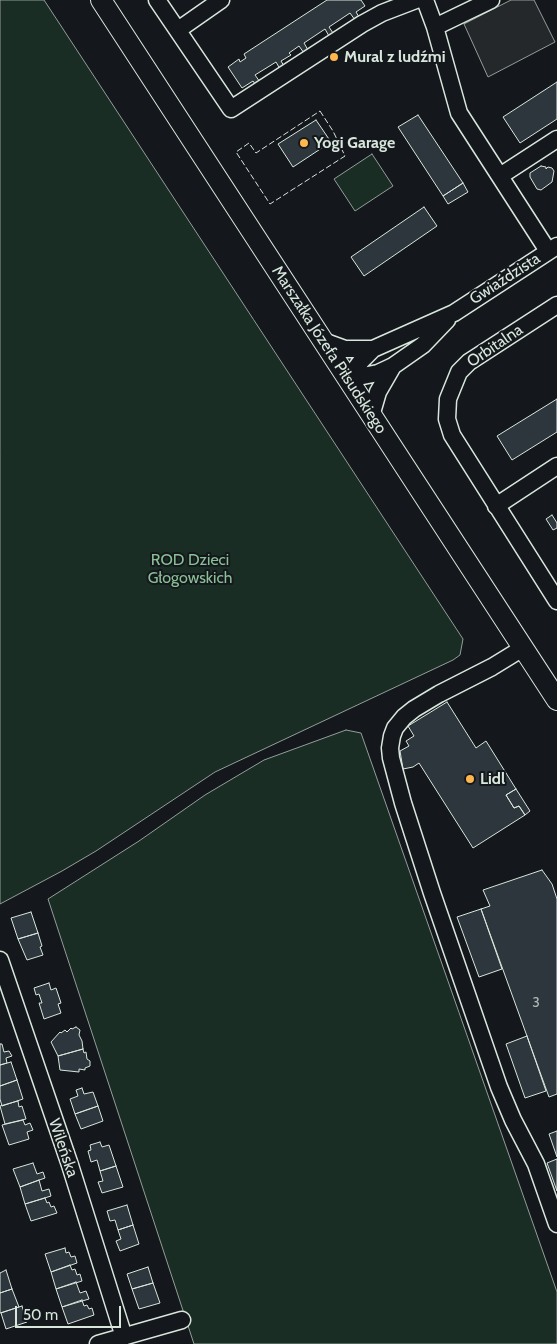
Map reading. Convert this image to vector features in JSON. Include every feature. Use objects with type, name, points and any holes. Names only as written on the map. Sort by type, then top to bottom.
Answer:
[{"type":"main road","name":"Marszałka Józefa Piłsudskiego","points":[[101,0],[557,700]]},
{"type":"street","points":[[158,0],[231,109],[362,24],[382,13],[416,0]]},
{"type":"street","points":[[178,30],[221,0]]},
{"type":"street","points":[[425,0],[435,27],[459,113],[500,176],[552,248]]},
{"type":"street","points":[[435,27],[490,0]]},
{"type":"street","points":[[500,176],[557,139]]},
{"type":"street","name":"Gwiaździsta","points":[[348,379],[362,360],[374,349],[454,313],[552,248]]},
{"type":"street","name":"Orbitalna","points":[[557,305],[469,362],[459,372],[448,399],[447,418],[452,435],[557,601]]},
{"type":"street","name":"Gwiaździsta","points":[[348,379],[378,373],[394,366],[423,345],[454,313]]},
{"type":"street","points":[[323,341],[345,349],[374,349]]},
{"type":"street","points":[[371,416],[378,392],[394,366]]},
{"type":"street","points":[[496,506],[557,466]]},
{"type":"street","points":[[523,648],[414,709],[395,728],[390,748],[405,811],[498,1087],[509,1113],[533,1158],[557,1224]]},
{"type":"street","name":"Wileńska","points":[[0,960],[5,990],[70,1165],[124,1337]]},
{"type":"street","points":[[98,1344],[182,1320]]},
{"type":"green space","name":"ROD Dzieci Głogowskich","points":[[0,0],[44,0],[463,639],[460,655],[453,660],[215,772],[96,851],[0,904]]},
{"type":"green space","points":[[372,154],[393,186],[355,211],[334,179]]},
{"type":"green space","points":[[346,730],[361,733],[557,1292],[557,1344],[194,1344],[48,899],[139,841],[205,795],[264,760]]},
{"type":"shaded area","points":[[511,0],[534,0],[555,42],[488,77],[464,24]]},
{"type":"building","points":[[327,0],[361,0],[365,6],[356,12],[359,17],[355,20],[350,13],[329,27],[333,33],[329,36],[325,29],[304,43],[308,50],[304,53],[299,46],[289,53],[291,55],[281,61],[284,66],[280,69],[276,62],[255,75],[260,82],[255,84],[253,81],[242,88],[228,67],[239,59],[240,62],[246,58],[244,54]]},
{"type":"building","points":[[557,82],[557,119],[520,143],[503,117]]},
{"type":"building","points":[[418,115],[463,183],[443,196],[398,127]]},
{"type":"building","name":"Yogi Garage","points":[[316,120],[331,142],[293,167],[278,144]]},
{"type":"building","points":[[541,166],[546,167],[546,169],[548,167],[552,168],[554,171],[552,182],[541,190],[537,189],[530,177],[530,173]]},
{"type":"building","points":[[463,183],[468,192],[448,204],[443,196]]},
{"type":"building","points":[[424,207],[437,226],[364,276],[351,257]]},
{"type":"building","points":[[557,399],[557,432],[512,460],[497,436]]},
{"type":"building","points":[[552,515],[557,523],[557,528],[553,530],[546,519]]},
{"type":"building","name":"Lidl","points":[[447,702],[476,748],[486,741],[516,789],[506,795],[514,808],[519,806],[525,815],[473,848],[419,763],[413,767],[403,769],[400,751],[409,746],[406,741],[414,736],[408,726]]},
{"type":"building","points":[[516,789],[530,811],[525,815],[519,806],[514,808],[506,795]]},
{"type":"building","points":[[542,870],[552,884],[557,899],[557,1094],[549,1097],[481,909],[490,906],[483,890]]},
{"type":"building","points":[[481,909],[502,969],[479,977],[457,917]]},
{"type":"building","points":[[31,912],[38,933],[18,939],[11,918]]},
{"type":"building","points":[[38,933],[43,955],[27,960],[18,939]]},
{"type":"building","points":[[49,983],[51,990],[56,988],[61,1003],[58,1004],[61,1013],[44,1019],[39,1003],[42,1003],[39,994],[36,995],[34,988]]},
{"type":"building","points":[[76,1027],[80,1030],[79,1035],[83,1049],[58,1056],[51,1042],[60,1032],[65,1030],[67,1032],[71,1028]]},
{"type":"building","points":[[527,1036],[546,1091],[525,1098],[506,1044]]},
{"type":"building","points":[[0,1044],[2,1044],[4,1052],[9,1051],[12,1056],[6,1058],[7,1063],[0,1065]]},
{"type":"building","points":[[83,1049],[84,1053],[86,1052],[87,1059],[90,1061],[90,1066],[85,1068],[85,1070],[79,1069],[79,1072],[60,1070],[58,1056]]},
{"type":"building","points":[[11,1062],[17,1080],[0,1086],[0,1065]]},
{"type":"building","points":[[17,1080],[23,1099],[2,1106],[0,1086]]},
{"type":"building","points":[[82,1088],[84,1094],[93,1092],[98,1106],[75,1114],[70,1099],[78,1096],[76,1090]]},
{"type":"building","points":[[18,1101],[19,1107],[22,1106],[26,1119],[5,1124],[0,1106]]},
{"type":"building","points":[[98,1106],[103,1121],[81,1129],[75,1114]]},
{"type":"building","points":[[23,1120],[25,1125],[30,1123],[33,1130],[27,1132],[29,1139],[9,1145],[2,1125]]},
{"type":"building","points":[[557,1131],[557,1157],[549,1134]]},
{"type":"building","points":[[100,1142],[102,1147],[109,1145],[116,1166],[100,1171],[97,1160],[91,1162],[88,1151],[91,1150],[90,1145]]},
{"type":"building","points":[[557,1159],[557,1191],[547,1163]]},
{"type":"building","points":[[33,1163],[37,1174],[43,1172],[45,1178],[20,1187],[13,1169]]},
{"type":"building","points":[[116,1166],[123,1187],[102,1193],[98,1182],[103,1181],[100,1171]]},
{"type":"building","points":[[39,1180],[42,1191],[49,1189],[51,1196],[25,1204],[20,1187]]},
{"type":"building","points":[[45,1198],[51,1207],[54,1206],[57,1213],[31,1221],[25,1204]]},
{"type":"building","points":[[127,1205],[133,1225],[118,1230],[115,1220],[110,1221],[107,1211]]},
{"type":"building","points":[[133,1225],[139,1244],[120,1251],[116,1241],[121,1239],[118,1230]]},
{"type":"building","points":[[65,1248],[66,1253],[69,1252],[71,1257],[75,1256],[77,1263],[51,1272],[45,1254]]},
{"type":"building","points":[[70,1265],[72,1270],[75,1269],[77,1275],[80,1274],[82,1281],[56,1289],[51,1272]]},
{"type":"building","points":[[148,1267],[153,1283],[132,1289],[127,1274]]},
{"type":"building","points":[[6,1270],[12,1289],[0,1293],[0,1273]]},
{"type":"building","points":[[76,1282],[80,1293],[86,1291],[89,1299],[62,1307],[56,1289]]},
{"type":"building","points":[[153,1283],[160,1303],[139,1309],[132,1289]]},
{"type":"building","points":[[12,1289],[19,1307],[0,1313],[0,1293]]},
{"type":"building","points":[[82,1300],[84,1306],[87,1305],[89,1309],[92,1308],[94,1315],[68,1324],[62,1307]]},
{"type":"building","points":[[22,1306],[27,1322],[6,1329],[1,1313]]},
{"type":"fence","points":[[320,111],[333,131],[345,156],[270,204],[236,152],[249,143],[256,153],[320,111]]},
{"type":"place","name":"Mural z ludźmi","points":[[334,57]]},
{"type":"place","name":"Yogi Garage","points":[[304,143]]},
{"type":"place","name":"Lidl","points":[[470,779]]}]
